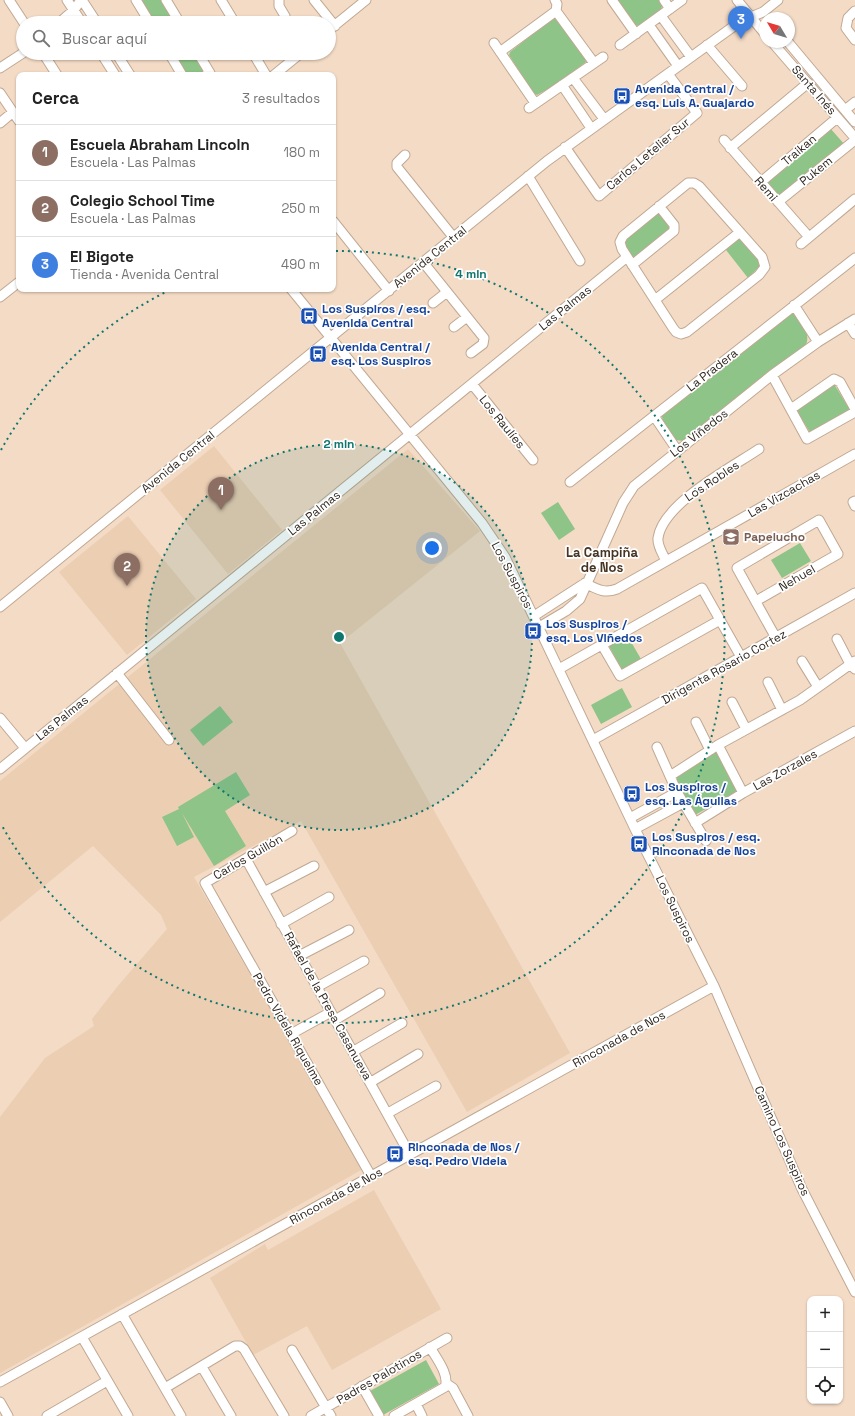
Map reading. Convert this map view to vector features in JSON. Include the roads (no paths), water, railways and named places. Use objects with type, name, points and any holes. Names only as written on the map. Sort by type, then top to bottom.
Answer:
[{"type":"street","points":[[9,0],[19,16]]},
{"type":"street","points":[[67,0],[78,16]]},
{"type":"street","points":[[67,16],[82,0],[92,16]]},
{"type":"street","points":[[136,0],[146,16]]},
{"type":"street","points":[[166,0],[176,16]]},
{"type":"street","points":[[221,0],[231,16]]},
{"type":"street","points":[[279,0],[279,6],[285,16]]},
{"type":"street","points":[[314,0],[324,16]]},
{"type":"street","points":[[336,25],[366,0]]},
{"type":"street","points":[[556,0],[556,11],[594,63]]},
{"type":"street","points":[[612,0],[636,34]]},
{"type":"street","points":[[664,0],[670,9]]},
{"type":"street","points":[[620,45],[682,0]]},
{"type":"street","points":[[737,0],[759,27]]},
{"type":"street","name":"Avenida Central","points":[[768,12],[778,0]]},
{"type":"street","points":[[500,52],[556,11]]},
{"type":"street","points":[[855,11],[848,18],[846,28],[855,40]]},
{"type":"street","name":"Avenida Central","points":[[0,607],[565,147],[707,45],[750,16],[759,15]]},
{"type":"street","points":[[661,16],[691,57]]},
{"type":"street","points":[[648,25],[678,66]]},
{"type":"street","points":[[494,43],[532,105],[603,57]]},
{"type":"street","points":[[707,45],[742,86]]},
{"type":"street","name":"Santa Inés","points":[[777,48],[855,139]]},
{"type":"street","name":"Santa Inés","points":[[793,48],[855,122]]},
{"type":"street","points":[[0,68],[16,58]]},
{"type":"street","points":[[47,60],[55,72]]},
{"type":"street","points":[[105,60],[113,72]]},
{"type":"street","points":[[120,60],[128,72]]},
{"type":"street","points":[[173,60],[180,72]]},
{"type":"street","points":[[201,60],[207,72]]},
{"type":"street","points":[[257,60],[264,72]]},
{"type":"street","points":[[278,72],[292,60]]},
{"type":"street","name":"Carlos Letelier Sur","points":[[565,147],[599,196],[697,113],[668,74]]},
{"type":"street","points":[[573,78],[604,119]]},
{"type":"street","points":[[730,148],[808,83]]},
{"type":"street","points":[[562,84],[591,128]]},
{"type":"street","points":[[0,93],[16,116]]},
{"type":"street","points":[[845,110],[855,102]]},
{"type":"street","points":[[0,123],[13,112]]},
{"type":"street","name":"Traikan","points":[[761,182],[837,118]]},
{"type":"street","name":"Pukem","points":[[778,202],[855,139]]},
{"type":"street","name":"Remi","points":[[724,140],[809,237]]},
{"type":"street","points":[[405,155],[397,162],[397,167],[454,238]]},
{"type":"street","points":[[528,176],[580,261]]},
{"type":"street","points":[[694,183],[699,186],[740,232],[765,262],[765,268],[759,276],[683,334],[676,332],[620,246],[621,238],[684,185],[694,183]]},
{"type":"street","points":[[801,244],[855,199]]},
{"type":"street","name":"Las Palmas","points":[[0,768],[472,384],[630,261],[675,229],[674,225],[659,206]]},
{"type":"street","points":[[336,225],[389,290]]},
{"type":"street","points":[[655,300],[740,232]]},
{"type":"street","name":"La Pradera","points":[[570,482],[855,258]]},
{"type":"street","points":[[423,262],[485,341],[471,353]]},
{"type":"street","points":[[0,297],[16,284]]},
{"type":"street","name":"Los Suspiros","points":[[293,292],[490,534],[505,558],[635,829],[714,986]]},
{"type":"street","points":[[433,303],[447,292]]},
{"type":"street","points":[[794,306],[818,342]]},
{"type":"street","points":[[454,327],[467,317]]},
{"type":"street","points":[[852,321],[855,334]]},
{"type":"street","name":"Los Viñedos","points":[[539,627],[576,604],[580,599],[626,497],[639,481],[772,375],[818,342],[852,321]]},
{"type":"street","points":[[772,375],[807,439],[855,410],[840,382],[834,379],[791,409]]},
{"type":"street","name":"Los Raulíes","points":[[472,384],[533,460]]},
{"type":"street","points":[[654,416],[677,450]]},
{"type":"street","name":"Los Robles","points":[[666,561],[658,543],[658,538],[661,529],[679,503],[759,449]]},
{"type":"street","name":"Las Vizcachas","points":[[586,584],[600,591],[608,592],[666,561],[855,454]]},
{"type":"street","name":"Nehuel","points":[[820,520],[838,554],[756,602],[737,568],[820,520]]},
{"type":"street","points":[[534,616],[586,584]]},
{"type":"street","points":[[559,669],[702,588],[741,657]]},
{"type":"street","name":"Dirigenta Rosario Cortez","points":[[593,740],[855,593]]},
{"type":"street","points":[[756,602],[776,638]]},
{"type":"street","points":[[602,645],[620,676],[720,620]]},
{"type":"street","points":[[670,776],[718,744],[782,710],[853,665],[837,639]]},
{"type":"street","points":[[802,661],[818,687]]},
{"type":"street","points":[[117,673],[169,740]]},
{"type":"street","points":[[768,682],[782,710]]},
{"type":"street","points":[[732,702],[746,729]]},
{"type":"street","points":[[0,718],[25,748]]},
{"type":"street","points":[[696,722],[710,750]]},
{"type":"street","name":"Las Zorzales","points":[[695,823],[743,793],[855,730]]},
{"type":"street","points":[[718,744],[743,793]]},
{"type":"street","points":[[657,747],[677,792],[706,841]]},
{"type":"street","points":[[630,818],[677,792]]},
{"type":"street","points":[[635,829],[683,803]]},
{"type":"street","name":"Carlos Guillón","points":[[205,883],[292,831]]},
{"type":"street","name":"Rafael de la Presa Casanueva","points":[[246,859],[410,1154]]},
{"type":"street","points":[[264,892],[314,866]]},
{"type":"street","name":"Pedro Videla Riquelme","points":[[205,883],[371,1176]]},
{"type":"street","points":[[282,924],[329,897]]},
{"type":"street","points":[[299,956],[349,930]]},
{"type":"street","points":[[317,987],[364,961]]},
{"type":"street","name":"Rinconada de Nos","points":[[0,1382],[714,986]]},
{"type":"street","name":"Camino Los Suspiros","points":[[714,986],[802,1189],[855,1292]]},
{"type":"street","points":[[291,1034],[333,1016],[380,993]]},
{"type":"street","points":[[354,1051],[402,1023]]},
{"type":"street","points":[[371,1082],[418,1054]]},
{"type":"street","points":[[388,1113],[436,1086]]},
{"type":"street","points":[[122,1314],[181,1416]]},
{"type":"street","points":[[82,1337],[127,1416]]},
{"type":"street","name":"Padres Palotinos","points":[[311,1416],[446,1338]]},
{"type":"street","points":[[165,1388],[236,1346],[240,1346],[244,1349],[284,1416]]},
{"type":"street","points":[[394,1416],[443,1390],[446,1384],[446,1375],[430,1347]]},
{"type":"street","points":[[292,1350],[331,1416]]},
{"type":"street","points":[[202,1367],[231,1416]]},
{"type":"street","points":[[47,1416],[107,1381]]},
{"type":"street","points":[[446,1384],[453,1388],[468,1416]]},
{"type":"street","points":[[362,1386],[379,1416]]},
{"type":"street","points":[[0,1402],[8,1416]]},
{"type":"street","points":[[416,1404],[422,1416]]},
{"type":"place","name":"El Bigote","points":[[741,39]]},
{"type":"place","name":"Avenida Central / esq. Luis A. Guajardo","points":[[622,96]]},
{"type":"place","name":"Los Suspiros / esq. Avenida Central","points":[[309,316]]},
{"type":"place","name":"Avenida Central / esq. Los Suspiros","points":[[318,354]]},
{"type":"place","name":"Escuela Abraham Lincoln","points":[[221,510]]},
{"type":"place","name":"Papelucho","points":[[731,537]]},
{"type":"place","name":"Colegio School Time","points":[[127,586]]},
{"type":"place","name":"Los Suspiros / esq. Los Viñedos","points":[[533,631]]},
{"type":"place","name":"Los Suspiros / esq. Las Águilas","points":[[632,794]]},
{"type":"place","name":"Los Suspiros / esq. Rinconada de Nos","points":[[639,844]]},
{"type":"place","name":"Rinconada de Nos / esq. Pedro Videla","points":[[395,1154]]},
{"type":"district","name":"La Campiña de Nos","points":[[602,560]]}]
